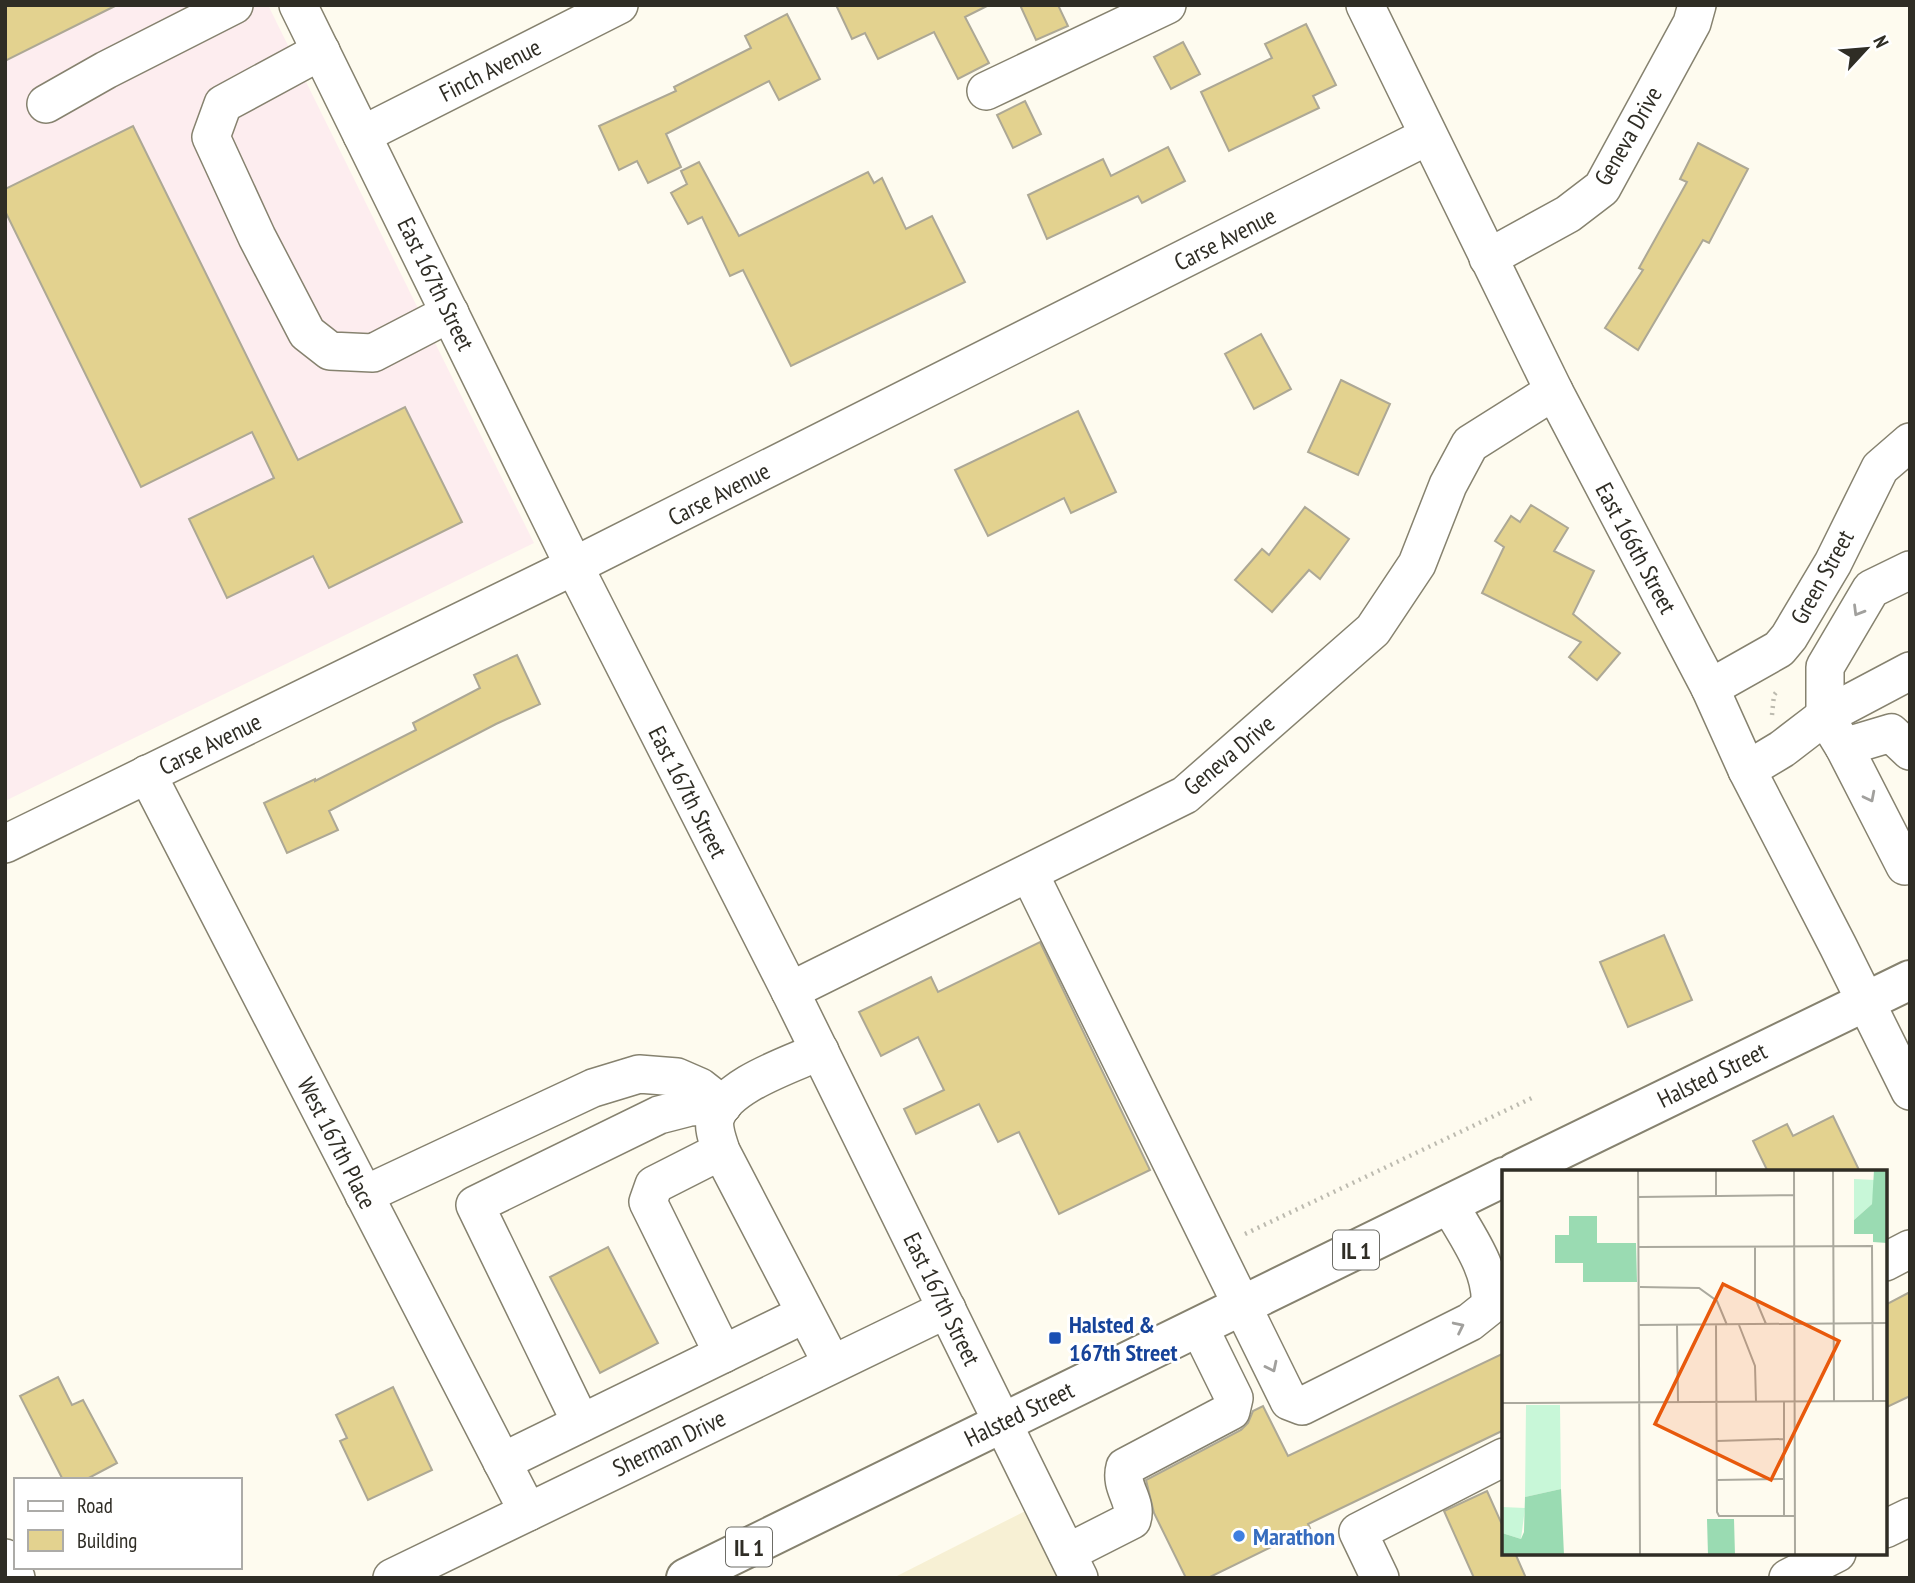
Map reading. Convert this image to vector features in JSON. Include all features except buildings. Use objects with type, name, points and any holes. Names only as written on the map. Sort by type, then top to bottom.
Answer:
[{"type":"main road","name":"Halsted Street","points":[[1519,1170],[1910,979]]},
{"type":"main road","name":"Halsted Street","points":[[686,1578],[1502,1178]]},
{"type":"street","points":[[46,104],[234,5]]},
{"type":"street","name":"East 167th Street","points":[[298,5],[574,566],[820,1051],[1073,1565]]},
{"type":"street","name":"Finch Avenue","points":[[362,135],[619,5]]},
{"type":"street","points":[[986,91],[1167,5]]},
{"type":"street","name":"East 166th Street","points":[[1364,5],[1554,391],[1710,688],[1747,769],[1910,1091]]},
{"type":"street","name":"Geneva Drive","points":[[1488,258],[1569,214],[1602,188],[1692,23],[1697,5]]},
{"type":"street","points":[[320,51],[223,104],[211,137],[257,237],[307,333],[330,351],[373,353],[450,313]]},
{"type":"street","name":"Carse Avenue","points":[[5,844],[574,566],[1428,136]]},
{"type":"street","name":"Geneva Drive","points":[[790,992],[1185,795],[1373,630],[1417,564],[1448,485],[1470,444],[1554,391]]},
{"type":"street","name":"Green Street","points":[[1710,688],[1779,649],[1789,637],[1833,563],[1880,468],[1910,442]]},
{"type":"street","points":[[1904,843],[1825,716],[1825,667],[1871,589],[1910,570]]},
{"type":"street","points":[[1747,769],[1782,748],[1825,716],[1910,671]]},
{"type":"street","points":[[1844,747],[1891,733],[1910,751]]},
{"type":"street","name":"West 167th Place","points":[[147,774],[528,1512]]},
{"type":"street","points":[[1029,873],[1289,1401],[1302,1406],[1470,1322],[1490,1306],[1491,1291],[1486,1274],[1449,1204]]},
{"type":"street","points":[[820,1051],[742,1087],[723,1105],[715,1120],[721,1151],[832,1364]]},
{"type":"street","points":[[364,1195],[593,1088],[639,1074],[677,1077],[700,1087],[723,1105]]},
{"type":"street","points":[[581,1423],[475,1205],[659,1115],[690,1107],[723,1105]]},
{"type":"street","points":[[721,1151],[654,1185],[648,1202],[723,1354]]},
{"type":"street","points":[[1887,1261],[1910,1250]]},
{"type":"street","name":"Sherman Drive","points":[[391,1578],[947,1309]]},
{"type":"street","points":[[502,1462],[806,1314]]},
{"type":"street","points":[[1073,1565],[1132,1520],[1135,1512],[1122,1478],[1125,1467],[1231,1411],[1234,1398],[1199,1327]]},
{"type":"street","points":[[1380,1578],[1358,1532],[1502,1458]]},
{"type":"street","points":[[1887,1528],[1910,1517]]},
{"type":"street","points":[[1788,1578],[1833,1555]]},
{"type":"street","points":[[5,1558],[16,1578]]},
{"type":"path","points":[[1244,1235],[1534,1097]]},
{"type":"shaded area","points":[[5,5],[268,5],[534,543],[5,801]]},
{"type":"shaded area","points":[[1043,1502],[1079,1578],[893,1578]]},
{"type":"place","name":"Halsted & 167th Street","points":[[1055,1338]]},
{"type":"place","name":"Marathon","points":[[1239,1536]]}]
